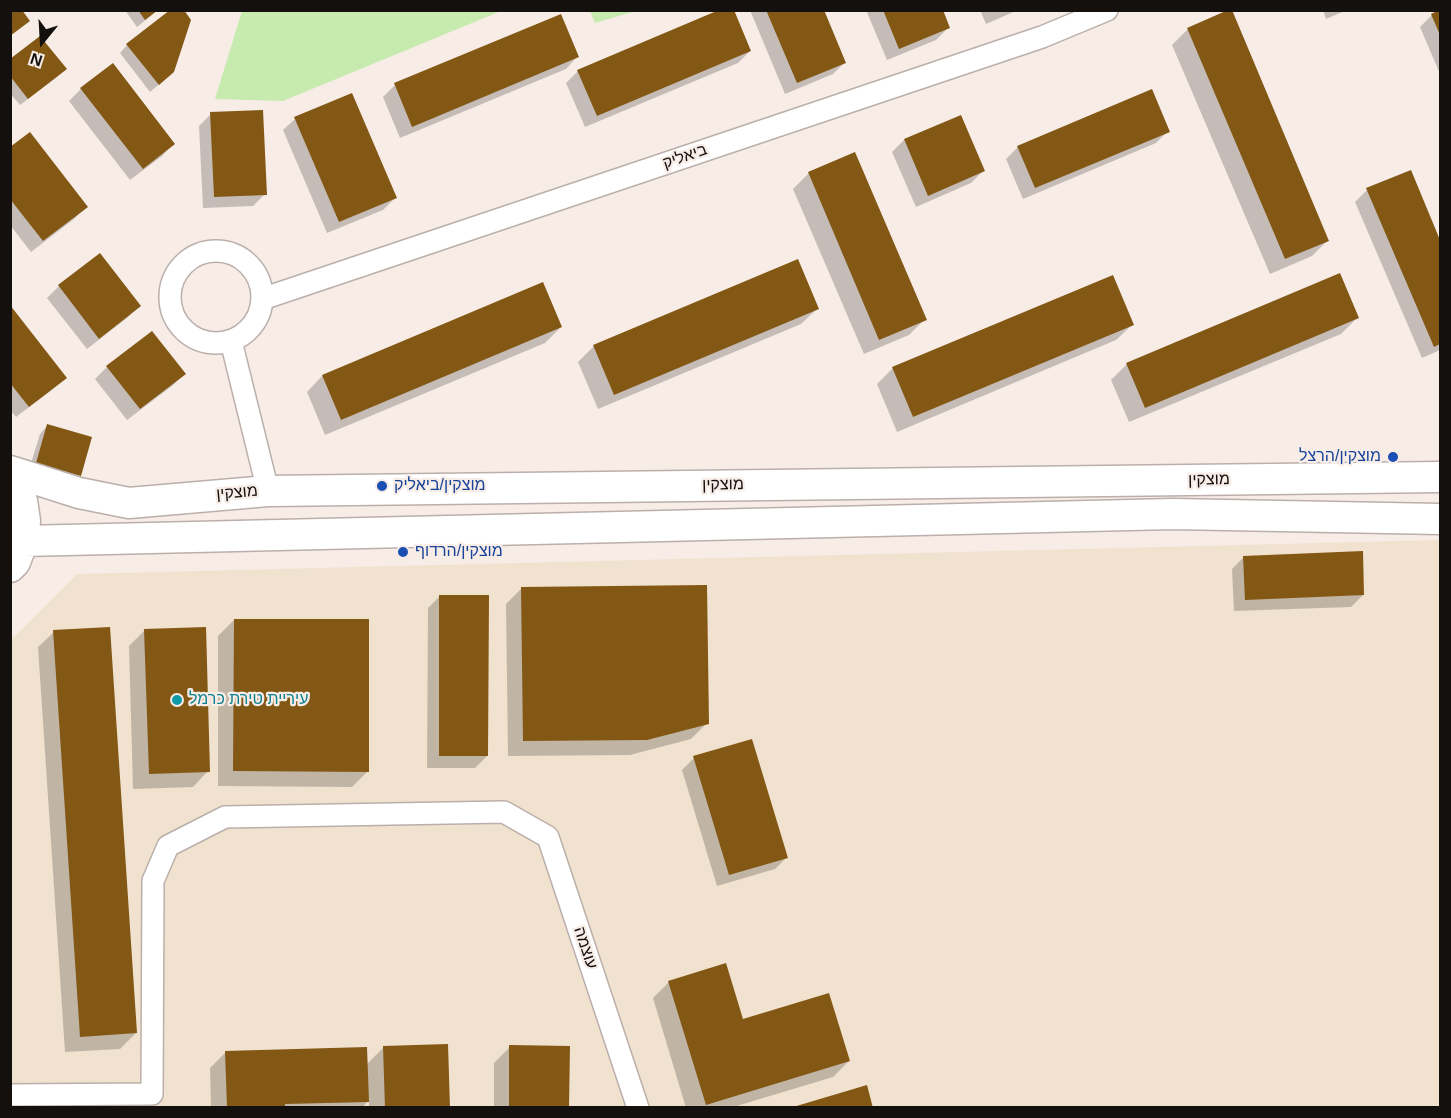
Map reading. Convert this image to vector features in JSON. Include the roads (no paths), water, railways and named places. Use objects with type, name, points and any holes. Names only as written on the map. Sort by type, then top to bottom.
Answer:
[{"type":"street","name":"ביאליק","points":[[262,299],[1042,37],[1107,10]]},
{"type":"street","points":[[211,251],[227,252],[242,259],[253,270],[260,284],[262,299],[260,313],[244,335],[231,341],[216,344],[200,342],[186,334],[176,322],[170,307],[169,292],[174,277],[183,264],[196,255],[211,251]]},
{"type":"street","points":[[231,341],[268,491]]},
{"type":"street","name":"מוצקין","points":[[10,471],[79,493],[129,503],[268,491],[1440,477]]},
{"type":"street","points":[[10,479],[22,501],[25,521],[17,554]]},
{"type":"street","name":"מוצקין","points":[[17,554],[1173,514],[1440,519]]},
{"type":"street","name":"עוצמה","points":[[152,1101],[153,881],[168,846],[225,817],[504,812],[548,837],[638,1107]]},
{"type":"street","points":[[10,1095],[152,1101]]},
{"type":"place","name":"מוצקין/הרצל","points":[[1393,457]]},
{"type":"place","name":"מוצקין/ביאליק","points":[[382,486]]},
{"type":"place","name":"מוצקין/הרדוף","points":[[403,552]]},
{"type":"place","name":"עיריית טירת כרמל","points":[[177,700]]}]
